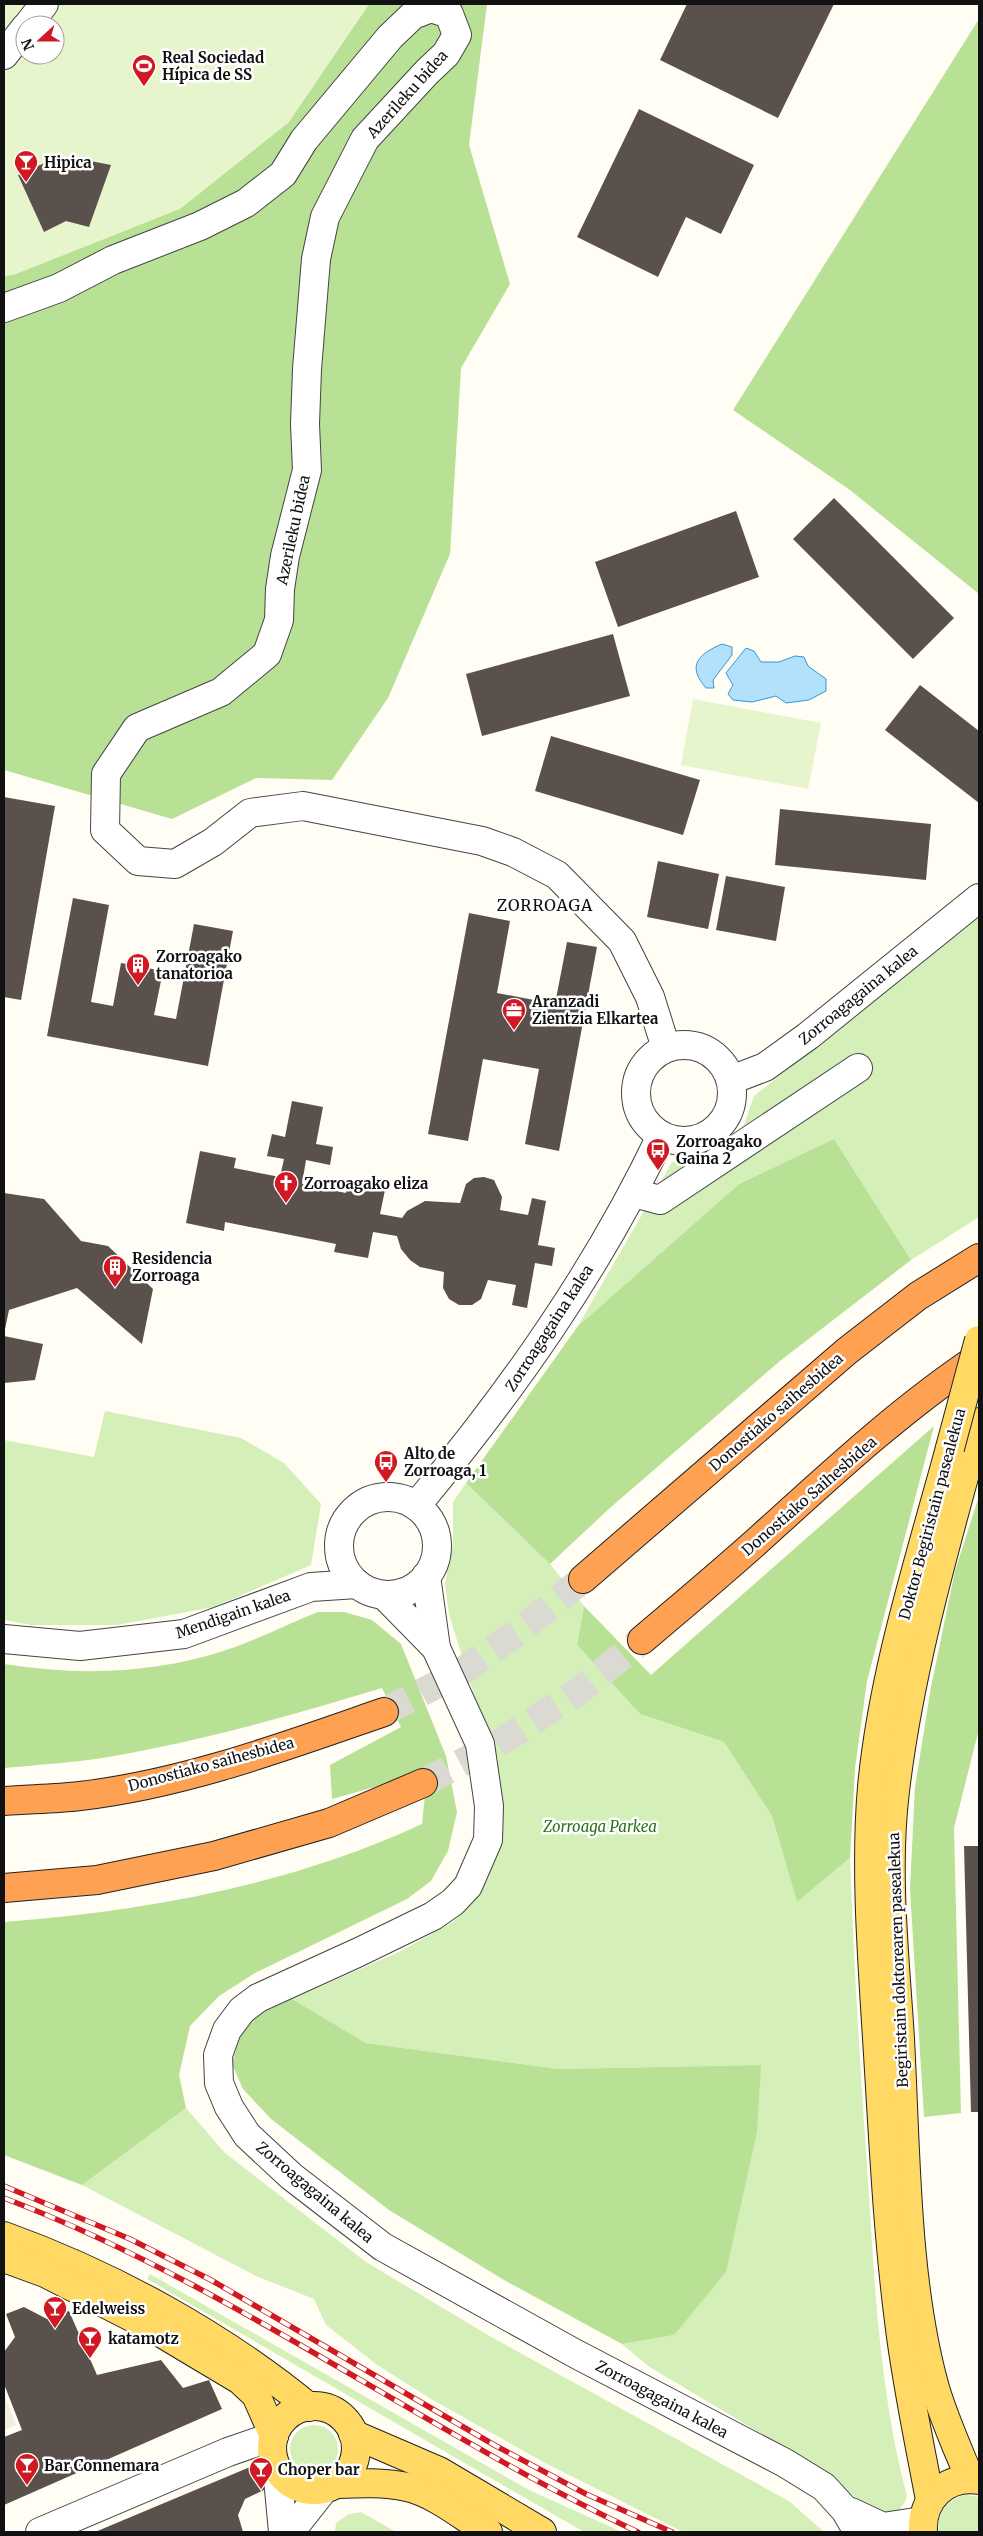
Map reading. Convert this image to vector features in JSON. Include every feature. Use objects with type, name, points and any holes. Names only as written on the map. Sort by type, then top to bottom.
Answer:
[{"type":"highway","name":"Donostiako saihesbidea","points":[[583,1579],[847,1351],[918,1296],[979,1258]]},
{"type":"highway","name":"Donostiako Saihesbidea","points":[[642,1640],[854,1454],[948,1378],[979,1357]]},
{"type":"highway","name":"Donostiako saihesbidea","points":[[4,1801],[80,1796],[162,1781],[294,1743],[384,1712]]},
{"type":"highway","points":[[4,1888],[97,1880],[214,1856],[329,1823],[423,1783]]},
{"type":"main road","name":"Doktor Begiristain pasealekua","points":[[887,1688],[968,1438],[979,1340]]},
{"type":"main road","name":"Begiristain doktorearen pasealekua","points":[[968,1438],[910,1692],[895,1793],[892,1855],[895,1961],[915,2270],[922,2322],[935,2386],[974,2479]]},
{"type":"main road","name":"Begiristain doktorearen pasealekua","points":[[887,1688],[872,1790],[872,1961],[888,2218],[899,2322],[914,2419],[925,2518]]},
{"type":"main road","points":[[4,2236],[66,2261],[214,2337],[249,2359],[309,2407]]},
{"type":"main road","points":[[4,2258],[54,2277],[192,2350],[240,2380],[256,2395],[274,2436]]},
{"type":"main road","points":[[331,2486],[348,2474],[354,2462],[356,2448],[353,2434],[347,2422],[336,2413],[323,2408],[309,2407],[298,2410],[287,2416],[279,2425],[272,2447],[277,2468],[286,2479],[297,2487],[311,2490],[331,2486],[383,2484],[408,2487],[426,2494],[488,2532]]},
{"type":"main road","points":[[353,2434],[439,2471],[542,2532]]},
{"type":"main road","points":[[925,2518],[947,2484],[974,2479]]},
{"type":"street","points":[[36,15],[44,4]]},
{"type":"street","name":"Azerileku bidea","points":[[4,308],[59,288],[113,260],[200,226],[246,204],[283,174],[304,140],[390,37],[413,15],[431,8],[449,14],[456,35],[446,54],[366,139],[326,217],[316,259],[307,369],[305,424],[307,470],[286,556],[280,589],[279,620],[266,654],[221,692],[137,728],[106,774],[106,830],[138,861],[175,864],[213,842],[250,813],[304,806],[482,841],[513,852],[557,875],[622,941],[650,997],[666,1048]]},
{"type":"street","points":[[4,55],[15,41]]},
{"type":"street","name":"Zorroagagaina kalea","points":[[730,1080],[746,1076],[765,1067],[801,1041],[979,898]]},
{"type":"street","points":[[693,1045],[705,1050],[716,1057],[730,1080],[733,1094],[731,1108],[724,1121],[702,1139],[688,1142],[674,1141],[661,1136],[648,1126],[640,1113],[636,1098],[637,1082],[643,1068],[653,1056],[666,1048],[693,1045]]},
{"type":"street","points":[[634,1193],[660,1200],[858,1068]]},
{"type":"street","name":"Zorroagagaina kalea","points":[[416,1506],[506,1394],[583,1279],[634,1193],[661,1136]]},
{"type":"street","points":[[385,1497],[401,1499],[416,1506],[426,1516],[433,1528],[436,1541],[436,1554],[426,1576],[414,1587],[400,1593],[384,1595],[370,1592],[357,1584],[341,1562],[339,1548],[340,1533],[346,1520],[356,1509],[369,1501],[385,1497]]},
{"type":"street","points":[[311,1587],[339,1548]]},
{"type":"street","name":"Zorroagagaina kalea","points":[[426,1576],[436,1648],[480,1744],[486,1774],[489,1806],[488,1840],[468,1886],[453,1902],[433,1916],[350,1957],[258,1998],[242,2010],[227,2030],[218,2055],[219,2083],[229,2107],[247,2135],[291,2176],[383,2247],[576,2354],[784,2463],[824,2487],[845,2510],[855,2527],[867,2532]]},
{"type":"street","name":"Mendigain kalea","points":[[4,1639],[80,1646],[184,1634],[311,1587],[357,1584]]},
{"type":"street","name":"Zorroagagaina kalea","points":[[384,1595],[436,1648]]},
{"type":"street","points":[[40,2532],[228,2452],[274,2436]]},
{"type":"street","points":[[277,2468],[283,2532]]},
{"type":"street","points":[[290,2532],[331,2486]]},
{"type":"street","name":"Zorroagagaina kalea","points":[[845,2510],[883,2527],[925,2518]]},
{"type":"green space","points":[[4,4],[369,4],[288,123],[180,209],[16,274],[4,276]]},
{"type":"green space","points":[[369,4],[487,4],[469,145],[510,284],[461,368],[450,554],[388,698],[332,780],[256,778],[172,819],[4,770],[4,276],[16,274],[288,123]]},
{"type":"green space","points":[[979,19],[979,594],[850,490],[733,410]]},
{"type":"green space","points":[[693,699],[821,723],[808,789],[681,765]]},
{"type":"green space","points":[[979,917],[979,1217],[911,1260],[834,1139],[739,1184],[578,1326],[672,1162],[700,1160],[732,1141],[744,1125],[754,1096]]},
{"type":"green space","points":[[834,1139],[911,1260],[780,1361],[611,1507],[550,1564],[466,1483],[578,1326],[739,1184]]},
{"type":"green space","points":[[105,1411],[241,1438],[284,1463],[321,1504],[311,1565],[214,1607],[117,1625],[31,1625],[4,1620],[4,1440],[94,1457]]},
{"type":"green space","points":[[934,1426],[867,1681],[855,1768],[850,1858],[797,1902],[772,1816],[724,1742],[640,1714],[577,1645],[584,1606],[651,1675]]},
{"type":"green space","name":"Zorroaga Parkea","points":[[466,1483],[550,1564],[584,1606],[577,1645],[640,1714],[724,1742],[772,1816],[797,1902],[850,1858],[858,2027],[880,2347],[891,2422],[907,2496],[900,2509],[893,2513],[878,2513],[787,2449],[648,2366],[622,2344],[674,2335],[761,2065],[559,2069],[366,2043],[292,1999],[401,1951],[453,1922],[473,1901],[478,1708],[449,1614],[445,1584],[453,1543],[453,1502]]},
{"type":"green space","points":[[979,1496],[979,1729],[954,1828],[961,2113],[924,2117],[910,1889],[915,1787],[931,1687],[955,1571]]},
{"type":"green space","points":[[318,1612],[344,1612],[372,1620],[401,1644],[446,1756],[457,1812],[448,1851],[431,1881],[407,1899],[255,1973],[219,1996],[190,2026],[179,2075],[186,2108],[82,2185],[4,2155],[4,1922],[112,1911],[165,1902],[218,1892],[321,1864],[422,1824],[425,1795],[417,1775],[332,1799],[330,1765],[401,1727],[382,1688],[278,1718],[138,1752],[65,1763],[4,1768],[4,1664],[32,1668],[88,1671],[144,1668],[171,1664],[238,1646]]},
{"type":"green space","points":[[292,1999],[366,2043],[559,2069],[761,2065],[757,2132],[726,2272],[674,2335],[622,2344],[504,2280],[389,2210],[271,2119],[243,2089],[232,2064],[238,2039],[257,2015]]},
{"type":"green space","points":[[186,2108],[225,2153],[366,2262],[493,2338],[789,2501],[824,2532],[683,2532],[545,2463],[431,2399],[376,2364],[326,2325],[314,2299],[256,2276],[82,2185]]},
{"type":"green space","points":[[150,2274],[529,2490],[622,2532],[584,2532],[147,2279]]},
{"type":"green space","points":[[314,2425],[323,2427],[331,2432],[336,2440],[338,2449],[336,2458],[331,2466],[323,2471],[314,2473],[305,2471],[297,2466],[292,2458],[290,2449],[292,2440],[297,2432],[305,2427]]},
{"type":"green space","points":[[966,2495],[979,2497],[979,2532],[939,2532],[941,2513],[949,2503]]},
{"type":"green space","points":[[361,2512],[396,2532],[335,2532],[336,2523],[349,2514]]},
{"type":"shaded area","points":[[4,2394],[16,2425],[4,2430]]},
{"type":"water","points":[[722,644],[732,647],[732,655],[713,680],[714,688],[706,688],[697,673],[698,661],[707,652]]},
{"type":"water","points":[[746,648],[754,651],[761,662],[779,662],[795,656],[804,657],[808,666],[826,679],[826,691],[809,700],[786,703],[776,696],[752,702],[733,700],[728,694],[733,685],[726,673]]},
{"type":"building","points":[[687,4],[834,4],[778,118],[660,60]]},
{"type":"building","points":[[639,109],[754,165],[721,234],[686,217],[658,277],[577,237]]},
{"type":"building","points":[[80,159],[111,165],[89,227],[66,221],[44,232],[18,175],[49,161]]},
{"type":"building","points":[[834,498],[954,618],[913,659],[793,539]]},
{"type":"building","points":[[736,511],[759,577],[618,627],[595,562]]},
{"type":"building","points":[[613,634],[630,696],[482,736],[466,674]]},
{"type":"building","points":[[920,685],[979,731],[979,803],[885,730]]},
{"type":"building","points":[[551,736],[700,780],[683,835],[535,791]]},
{"type":"building","points":[[4,797],[55,806],[21,1000],[4,997]]},
{"type":"building","points":[[780,809],[931,824],[926,880],[775,865]]},
{"type":"building","points":[[658,861],[719,874],[708,929],[647,917]]},
{"type":"building","points":[[726,876],[785,887],[776,941],[716,930]]},
{"type":"building","name":"Zorroagako tanatorioa","points":[[73,898],[109,905],[91,1002],[113,1006],[121,963],[163,971],[154,1015],[176,1019],[194,924],[233,931],[208,1066],[47,1036]]},
{"type":"building","name":"Aranzadi Zientzia Elkartea","points":[[469,913],[510,921],[497,993],[555,1004],[567,942],[597,947],[559,1151],[525,1144],[539,1069],[483,1059],[468,1141],[428,1134]]},
{"type":"building","name":"Zorroagako eliza","points":[[292,1101],[323,1107],[316,1144],[333,1147],[330,1165],[306,1160],[302,1184],[346,1193],[348,1183],[385,1190],[380,1214],[402,1218],[407,1211],[425,1201],[460,1203],[466,1184],[474,1178],[484,1177],[494,1180],[502,1197],[500,1210],[528,1215],[532,1198],[546,1201],[538,1245],[555,1248],[552,1266],[535,1263],[527,1308],[512,1305],[516,1285],[488,1280],[481,1299],[472,1305],[459,1305],[449,1299],[443,1288],[444,1272],[420,1267],[410,1260],[401,1249],[397,1236],[373,1232],[368,1258],[334,1252],[336,1244],[225,1222],[224,1231],[186,1223],[200,1151],[236,1158],[234,1168],[280,1177],[284,1159],[267,1156],[272,1134],[285,1137]]},
{"type":"building","name":"Residencia Zorroaga","points":[[4,1193],[44,1199],[81,1241],[108,1246],[153,1289],[142,1344],[77,1288],[9,1310],[4,1334]]},
{"type":"building","points":[[4,1336],[43,1344],[35,1380],[4,1383]]},
{"type":"building","points":[[964,1846],[979,1846],[979,2112],[971,2112]]},
{"type":"building","points":[[24,2307],[47,2319],[69,2311],[97,2375],[161,2360],[183,2388],[209,2380],[222,2409],[4,2505],[4,2437],[22,2430],[4,2384],[4,2352],[15,2337],[6,2314]]},
{"type":"building","points":[[257,2464],[266,2489],[245,2499],[238,2515],[243,2532],[95,2532]]},
{"type":"tunnel","points":[[384,1712],[459,1673],[518,1632],[583,1579]]},
{"type":"tunnel","points":[[423,1783],[497,1744],[576,1693],[642,1640]]},
{"type":"railway","points":[[4,2186],[130,2239],[211,2280],[496,2446],[586,2494],[672,2532]]},
{"type":"railway","points":[[4,2198],[87,2233],[167,2272],[246,2314],[479,2449],[558,2492],[638,2532]]},
{"type":"place","name":"Real Sociedad Hípica de SS","points":[[144,87]]},
{"type":"place","name":"Hipica","points":[[26,183]]},
{"type":"place","name":"Zorroagako tanatorioa","points":[[138,986]]},
{"type":"place","name":"Aranzadi Zientzia Elkartea","points":[[514,1031]]},
{"type":"place","name":"Zorroagako Gaina 2","points":[[658,1171]]},
{"type":"place","name":"Zorroagako eliza","points":[[286,1204]]},
{"type":"place","name":"Residencia Zorroaga","points":[[115,1288]]},
{"type":"place","name":"Alto de Zorroaga, 1","points":[[386,1483]]},
{"type":"place","name":"Edelweiss","points":[[55,2329]]},
{"type":"place","name":"katamotz","points":[[90,2359]]},
{"type":"place","name":"Bar Connemara","points":[[27,2486]]},
{"type":"place","name":"Choper bar","points":[[261,2490]]},
{"type":"district","name":"ZORROAGA","points":[[545,905]]}]
